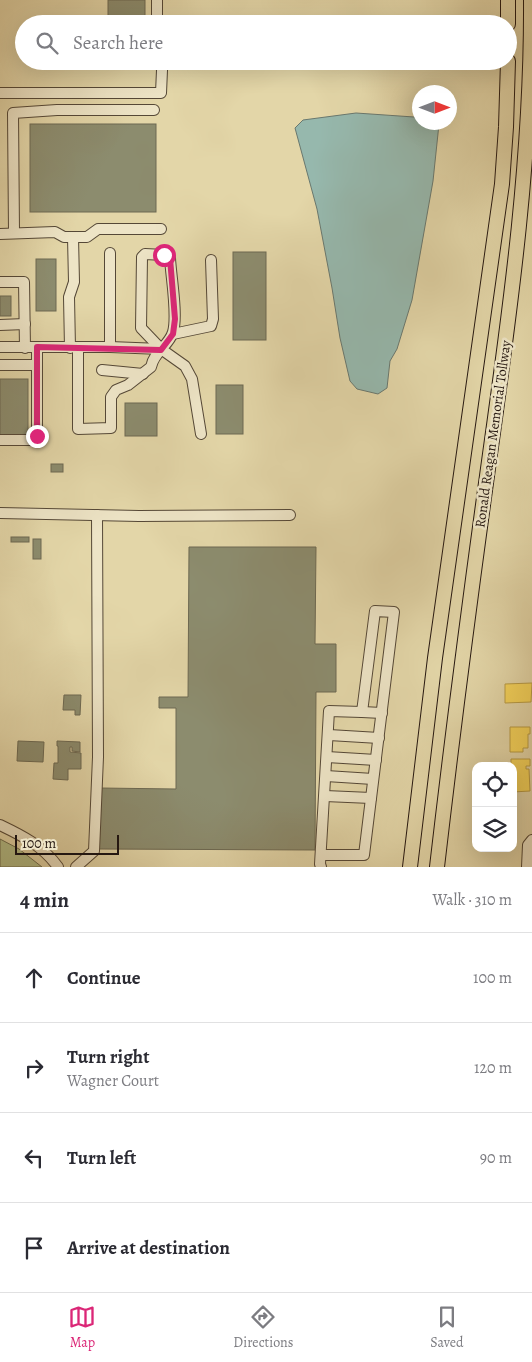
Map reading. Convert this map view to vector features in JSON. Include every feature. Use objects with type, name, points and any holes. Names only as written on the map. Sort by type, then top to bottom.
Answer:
[{"type":"highway","points":[[508,0],[508,15]]},
{"type":"highway","name":"Ronald Reagan Memorial Tollway","points":[[437,867],[461,667],[514,268],[530,74],[531,0]]},
{"type":"highway","name":"Ronald Reagan Memorial Tollway","points":[[410,867],[435,658],[502,184],[508,70]]},
{"type":"street","points":[[157,0],[157,15]]},
{"type":"street","points":[[0,93],[161,93],[162,70]]},
{"type":"street","points":[[56,93],[57,110]]},
{"type":"street","points":[[14,234],[13,113],[57,110],[154,110]]},
{"type":"street","points":[[0,234],[55,232],[64,237],[86,237],[98,229],[161,229]]},
{"type":"street","points":[[74,237],[74,282],[68,297],[74,348],[78,429],[111,428],[111,398],[116,390],[128,385],[151,368],[152,358],[161,350],[173,334],[175,319],[170,258],[164,255],[145,254],[142,257],[141,328],[161,350],[185,366],[192,379],[201,434]]},
{"type":"street","points":[[110,253],[110,347]]},
{"type":"street","points":[[173,334],[212,326],[211,260]]},
{"type":"street","points":[[0,282],[24,282],[25,348]]},
{"type":"street","points":[[0,325],[25,324]]},
{"type":"street","points":[[0,347],[110,347],[161,350]]},
{"type":"street","points":[[0,440],[33,440],[37,436],[37,347]]},
{"type":"street","points":[[0,365],[37,365]]},
{"type":"street","points":[[102,370],[143,374]]},
{"type":"street","points":[[0,512],[96,515],[290,515]]},
{"type":"street","points":[[76,867],[94,851],[98,757],[96,515]]},
{"type":"street","points":[[321,855],[364,856],[394,612],[375,611],[362,712]]},
{"type":"street","points":[[321,867],[329,711],[382,713]]},
{"type":"street","points":[[329,735],[378,738]]},
{"type":"street","points":[[328,757],[376,760]]},
{"type":"street","points":[[326,776],[373,779]]},
{"type":"street","points":[[325,796],[371,798]]},
{"type":"street","points":[[0,825],[33,842],[46,852],[58,867]]},
{"type":"street","points":[[527,867],[528,845],[532,840]]},
{"type":"green space","points":[[0,839],[19,849],[42,867],[0,867]]},
{"type":"water","points":[[356,113],[412,117],[412,130],[438,130],[433,181],[412,300],[397,349],[390,361],[387,388],[378,394],[357,389],[350,381],[340,338],[317,209],[295,128],[303,120]]},
{"type":"building: Homes","points":[[532,683],[531,702],[505,703],[505,684]]},
{"type":"building: Homes","points":[[510,727],[530,727],[528,748],[523,748],[523,752],[510,752]]},
{"type":"building: Homes","points":[[511,759],[530,759],[530,766],[526,766],[526,769],[529,769],[530,791],[517,792],[517,762],[511,762]]},
{"type":"building: Industry","points":[[108,0],[145,0],[145,15],[108,15]]},
{"type":"building: Industry","points":[[30,124],[156,124],[156,212],[30,212]]},
{"type":"building: Industry","points":[[233,252],[266,252],[266,340],[233,340]]},
{"type":"building: Industry","points":[[36,259],[56,259],[56,311],[36,311]]},
{"type":"building: Industry","points":[[0,296],[11,296],[11,316],[0,316]]},
{"type":"building: Industry","points":[[0,379],[28,379],[28,436],[0,436]]},
{"type":"building: Industry","points":[[216,385],[243,385],[243,434],[216,434]]},
{"type":"building: Industry","points":[[125,403],[157,403],[157,436],[125,436]]},
{"type":"building: Industry","points":[[51,464],[63,464],[63,472],[51,472]]},
{"type":"building: Industry","points":[[11,537],[29,537],[29,542],[11,542]]},
{"type":"building: Industry","points":[[33,539],[41,539],[41,559],[33,559]]},
{"type":"building: Industry","points":[[189,547],[316,547],[315,644],[336,644],[336,692],[316,692],[315,850],[99,849],[100,788],[176,789],[176,708],[159,708],[159,697],[188,697]]},
{"type":"building: Industry","points":[[64,695],[81,695],[80,715],[75,715],[75,710],[63,710]]},
{"type":"building: Industry","points":[[18,741],[44,742],[43,762],[17,761]]},
{"type":"building: Industry","points":[[57,741],[80,742],[80,752],[72,751],[72,747],[70,747],[70,752],[81,753],[81,769],[68,769],[68,780],[53,779],[54,763],[58,763]]},
{"type":"route","points":[[37,436],[37,347],[110,347],[161,350],[173,334],[175,319],[170,258],[164,255]]}]
